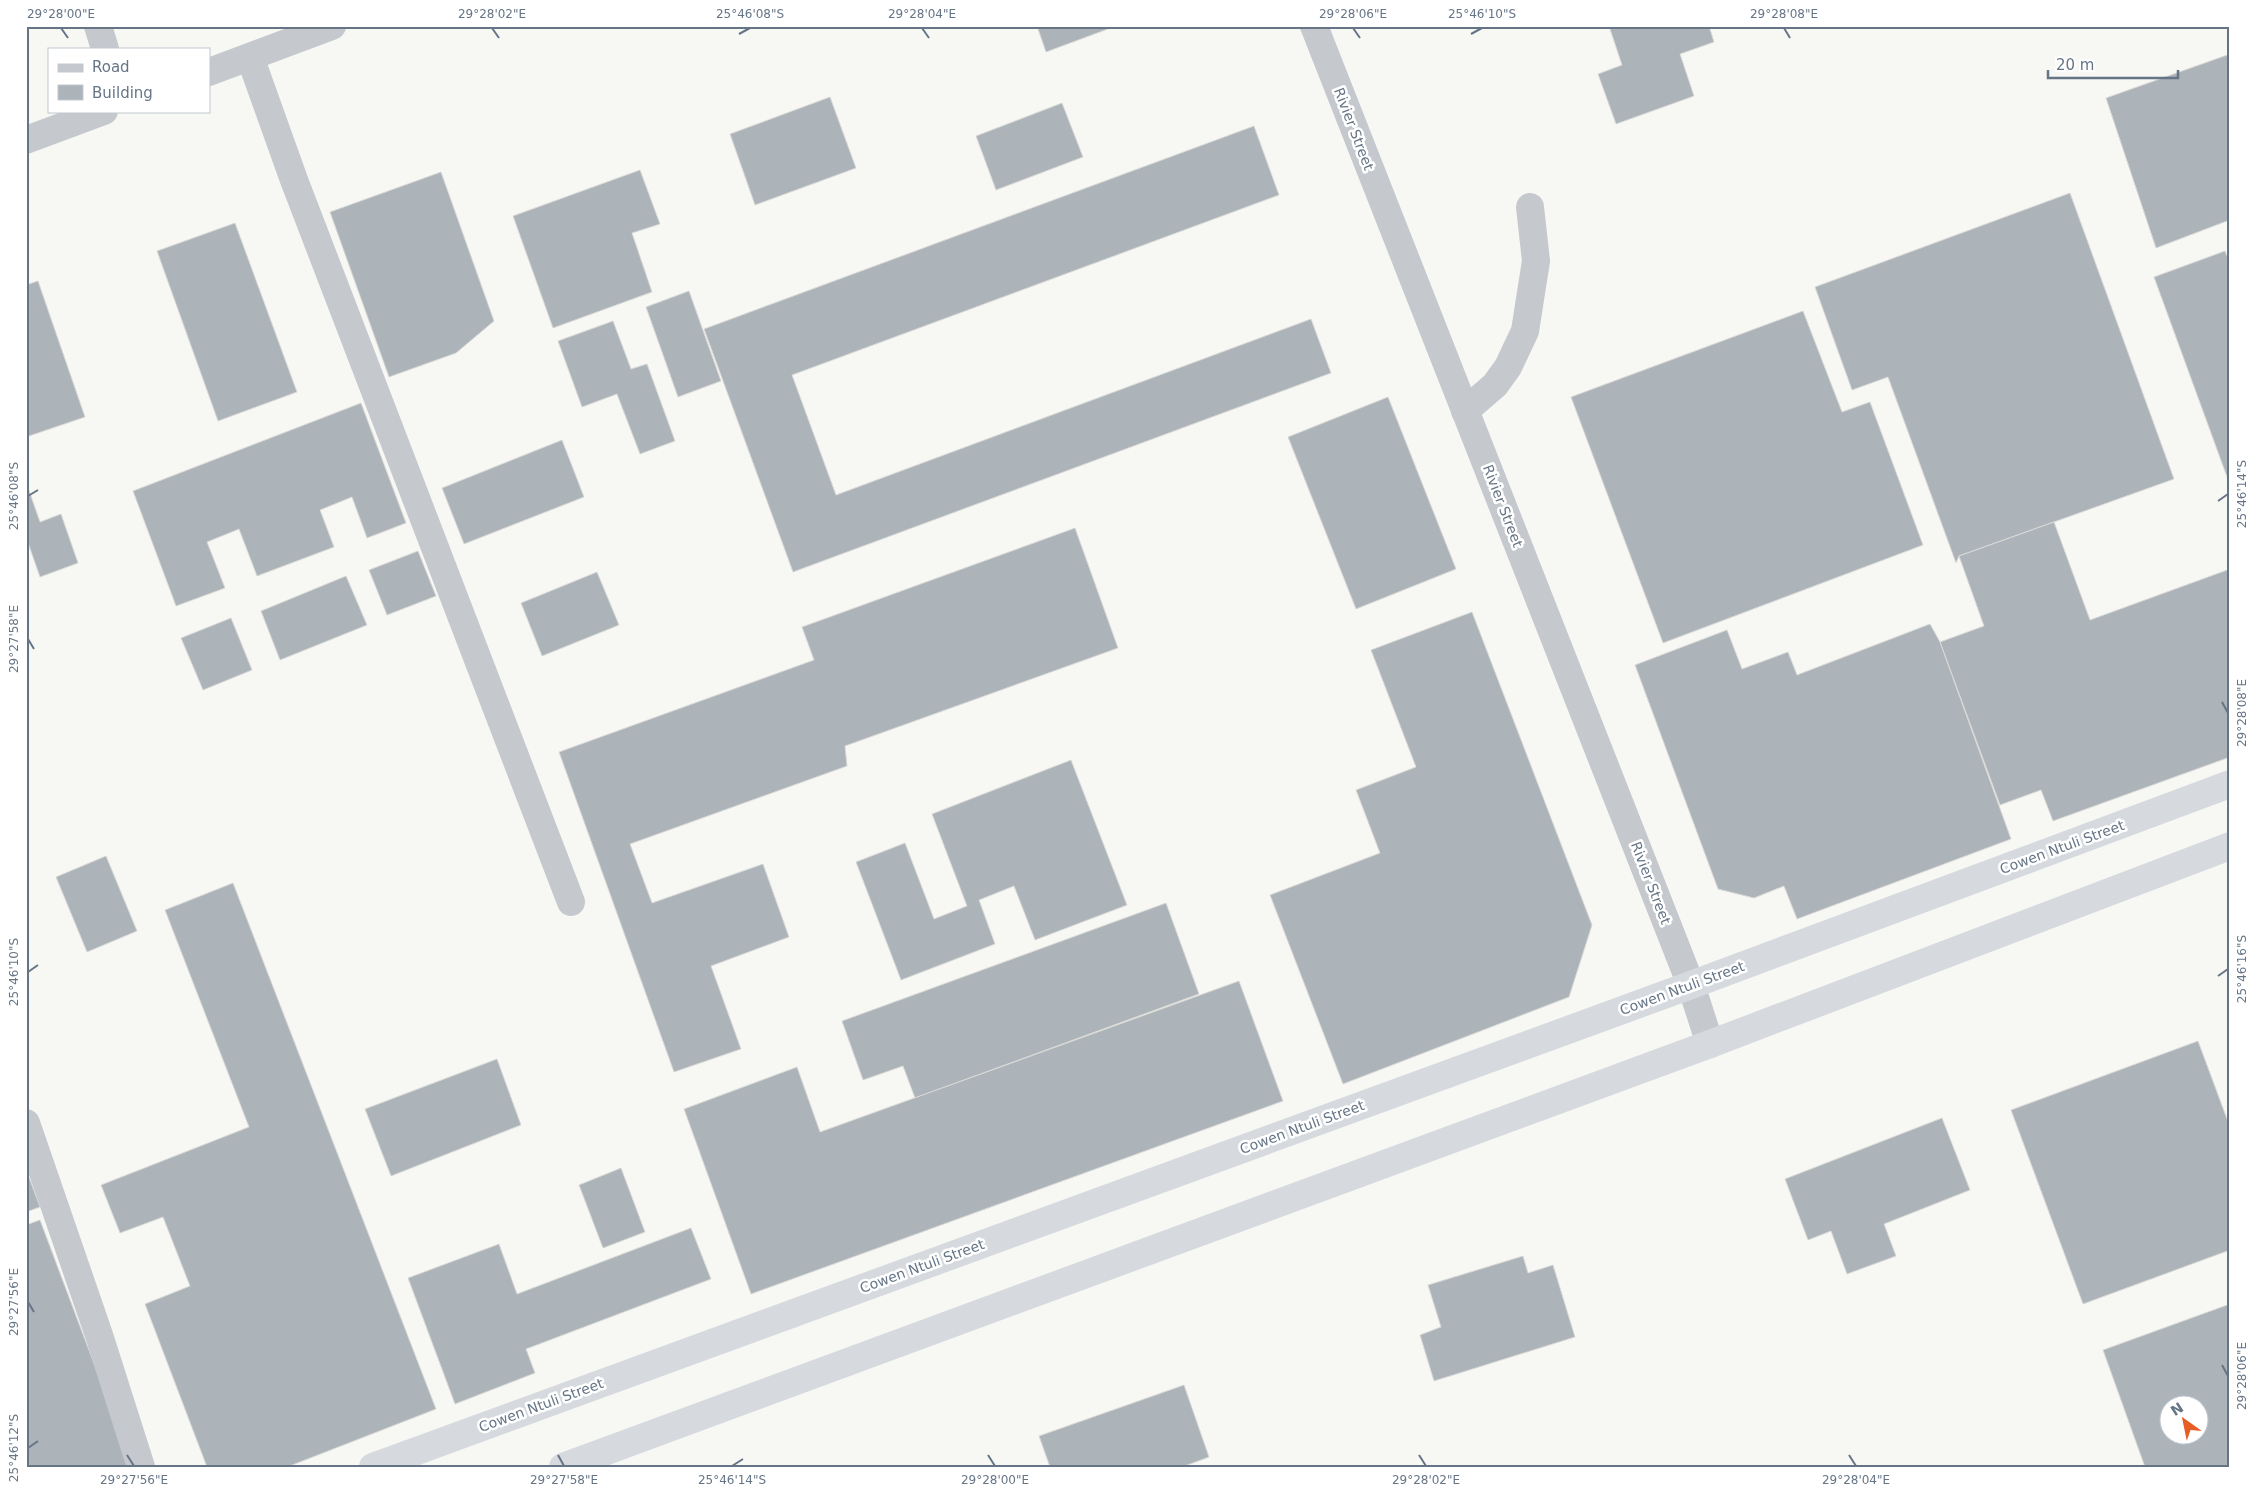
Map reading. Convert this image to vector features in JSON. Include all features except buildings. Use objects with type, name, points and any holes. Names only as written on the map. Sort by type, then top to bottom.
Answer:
[{"type":"highway","name":"Cowen Ntuli Street","points":[[373,1467],[1691,985],[2230,784]]},
{"type":"highway","points":[[563,1467],[1710,1044],[2230,846]]},
{"type":"street","points":[[98,26],[105,48]]},
{"type":"street","points":[[210,72],[332,26]]},
{"type":"street","name":"Rivier Street","points":[[1314,26],[1691,985],[1710,1044]]},
{"type":"street","points":[[250,57],[298,190],[571,902]]},
{"type":"street","points":[[26,140],[101,112]]},
{"type":"street","points":[[1465,411],[1495,385],[1508,367],[1525,330],[1536,261],[1530,207]]},
{"type":"street","points":[[26,1123],[99,1334],[141,1467]]}]
